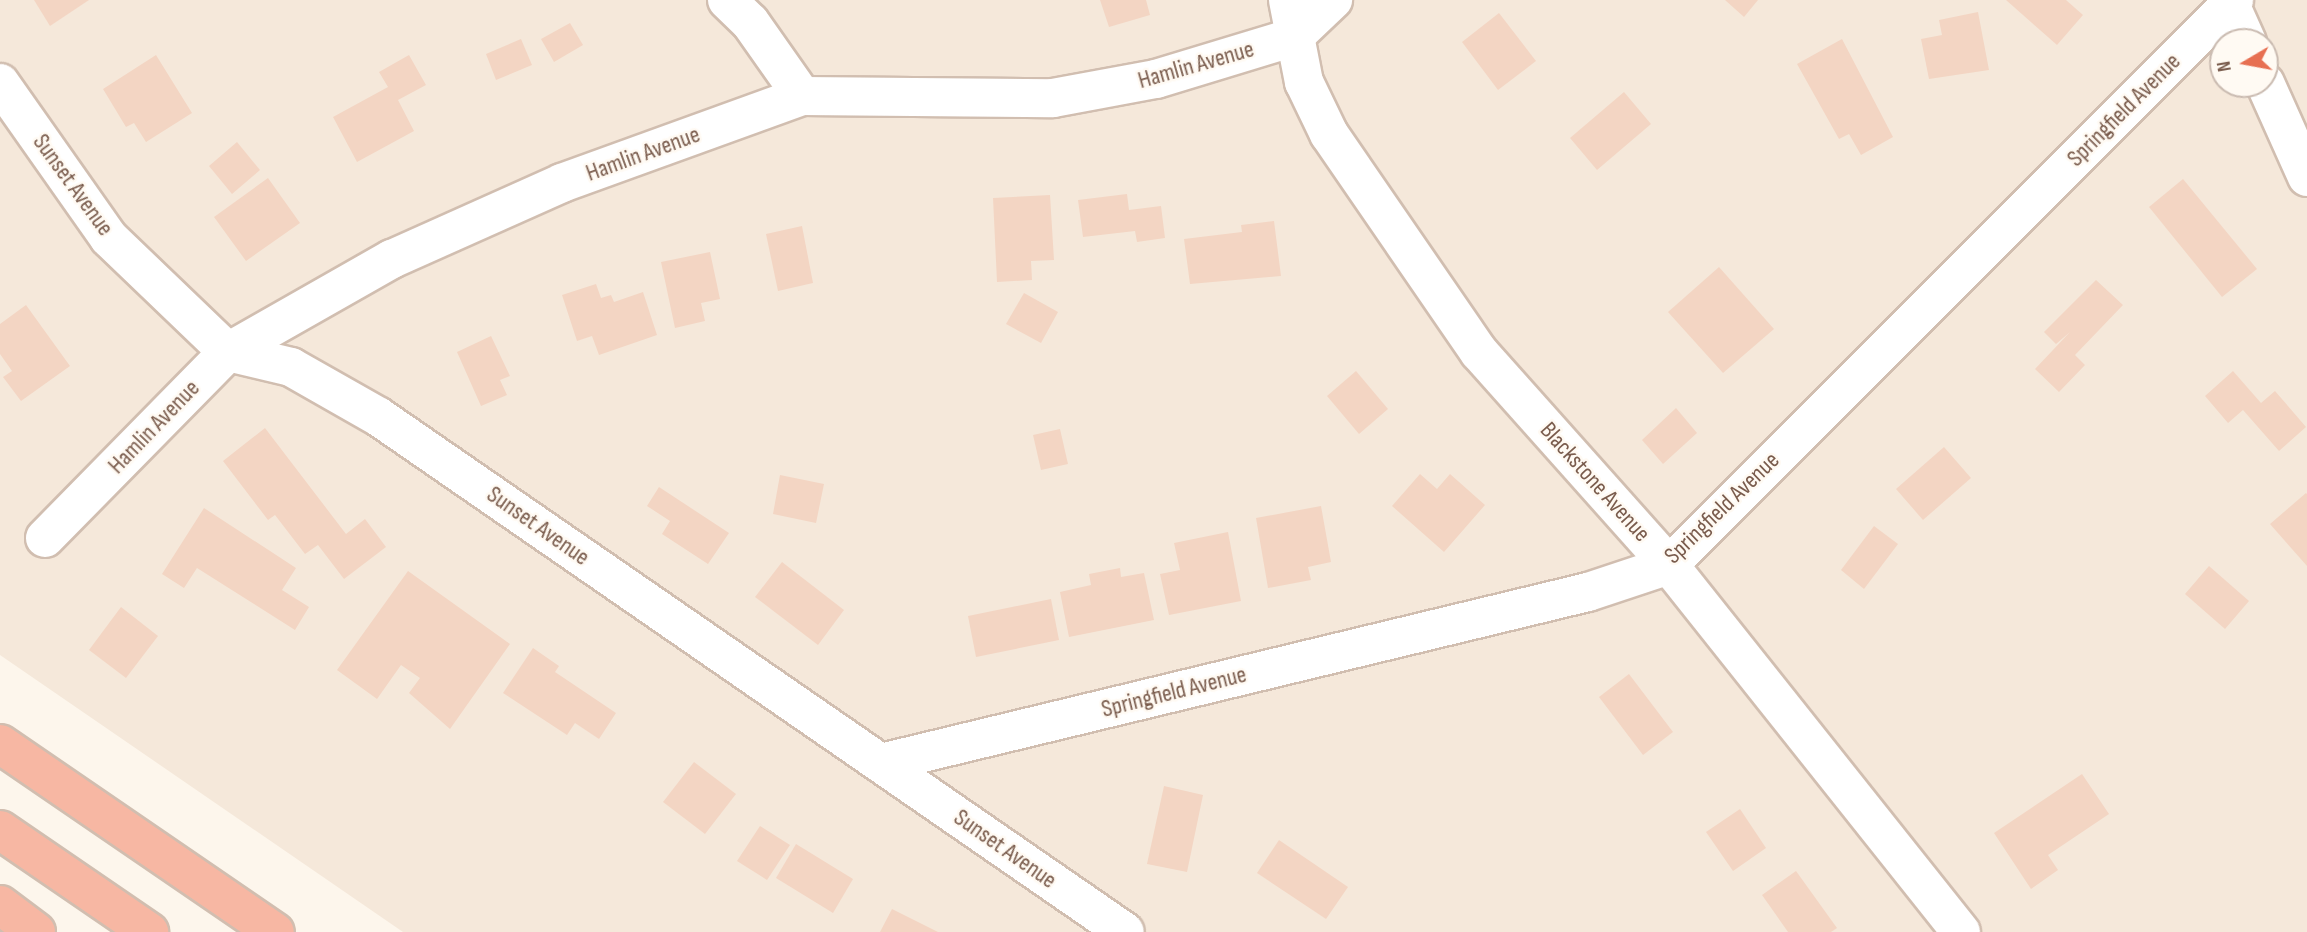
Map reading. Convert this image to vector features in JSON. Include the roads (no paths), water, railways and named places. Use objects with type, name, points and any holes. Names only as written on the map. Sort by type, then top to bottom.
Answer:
[{"type":"highway","points":[[0,730],[89,805]]},
{"type":"highway","points":[[0,744],[275,932]]},
{"type":"highway","points":[[0,830],[149,932]]},
{"type":"highway","points":[[0,905],[36,932]]},
{"type":"street","points":[[727,0],[750,22],[802,96]]},
{"type":"street","name":"Hamlin Avenue","points":[[44,538],[228,352],[416,248],[562,183],[802,96],[1053,98],[1156,79],[1333,0]]},
{"type":"street","points":[[2232,2],[2242,28]]},
{"type":"street","name":"Springfield Avenue","points":[[881,763],[1588,592],[1669,565],[2232,2]]},
{"type":"street","name":"Blackstone Avenue","points":[[1291,18],[1304,82],[1329,134],[1479,352],[1669,565],[1961,932]]},
{"type":"street","name":"Sunset Avenue","points":[[0,83],[108,238],[228,352],[291,367],[379,417],[1125,932]]},
{"type":"street","points":[[2272,98],[2307,177]]}]
